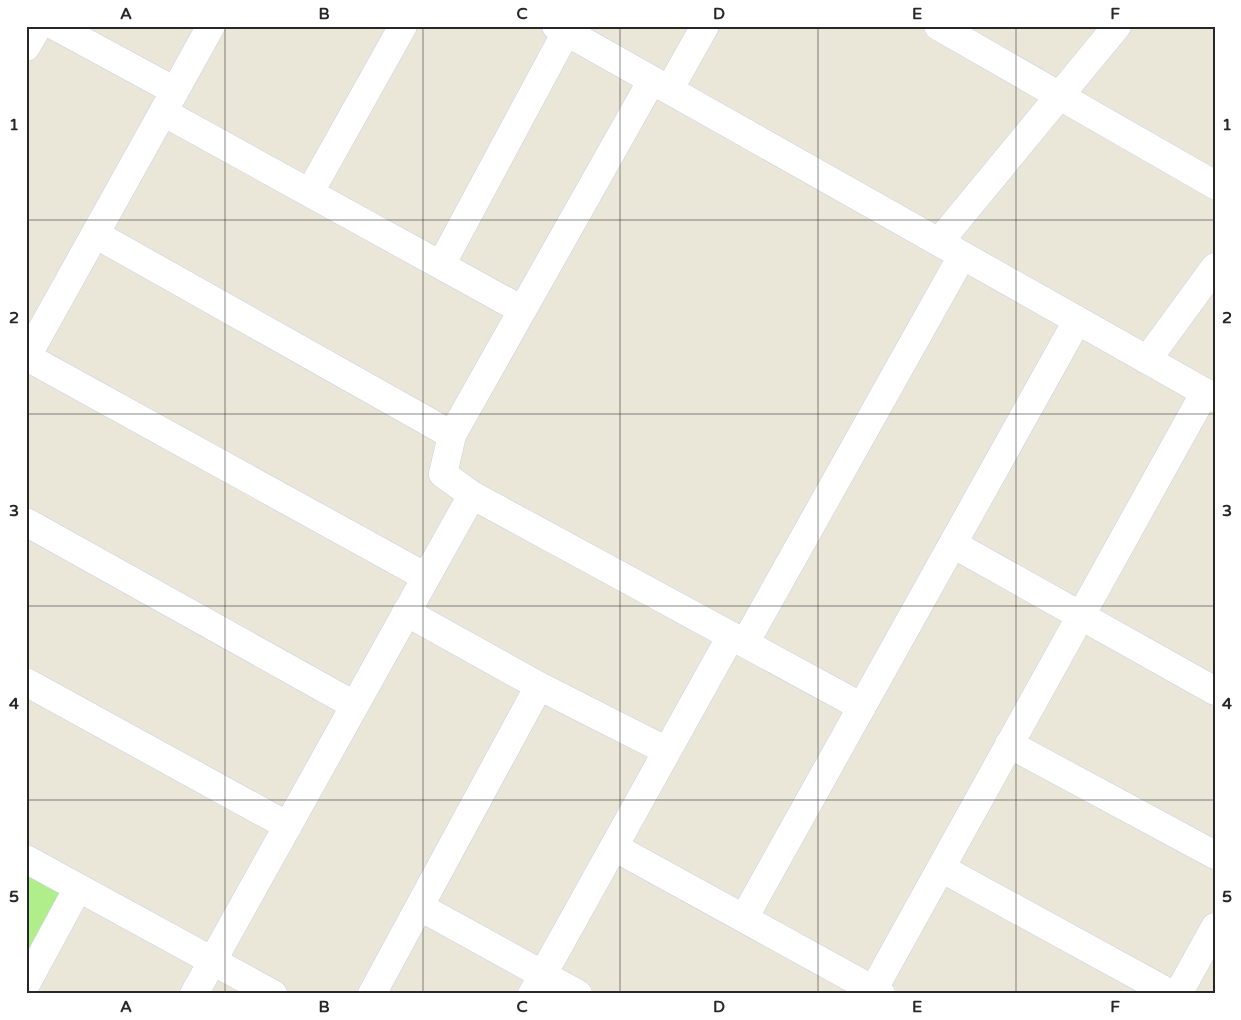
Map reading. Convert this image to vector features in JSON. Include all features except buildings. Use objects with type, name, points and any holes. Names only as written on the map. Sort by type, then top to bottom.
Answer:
[{"type":"street","points":[[26,46],[38,26]]},
{"type":"street","points":[[55,26],[310,192],[522,310]]},
{"type":"street","points":[[211,26],[27,357],[426,577]]},
{"type":"street","points":[[310,192],[403,26]]},
{"type":"street","points":[[705,26],[660,85],[522,310],[452,436],[443,474],[472,495],[862,707]]},
{"type":"street","points":[[938,26],[1215,185]]},
{"type":"street","points":[[939,242],[1117,26]]},
{"type":"street","points":[[441,265],[561,29],[1210,395],[1080,616],[875,992],[614,847]]},
{"type":"street","points":[[95,234],[452,436]]},
{"type":"street","points":[[538,984],[667,751],[738,639],[962,256]]},
{"type":"street","points":[[1147,360],[1215,267]]},
{"type":"street","points":[[744,918],[1077,321]]},
{"type":"street","points":[[194,994],[472,495]]},
{"type":"street","points":[[26,522],[354,705]]},
{"type":"street","points":[[953,544],[1215,691]]},
{"type":"street","points":[[406,612],[539,686],[667,751]]},
{"type":"street","points":[[26,682],[288,826]]},
{"type":"street","points":[[372,994],[539,686]]},
{"type":"street","points":[[1010,744],[1215,855]]},
{"type":"street","points":[[26,859],[273,994]]},
{"type":"street","points":[[941,868],[1171,994]]},
{"type":"street","points":[[26,984],[78,888]]},
{"type":"street","points":[[420,907],[538,984],[578,994]]},
{"type":"street","points":[[1178,994],[1215,927]]},
{"type":"green space","points":[[26,871],[65,892],[26,962]]}]
